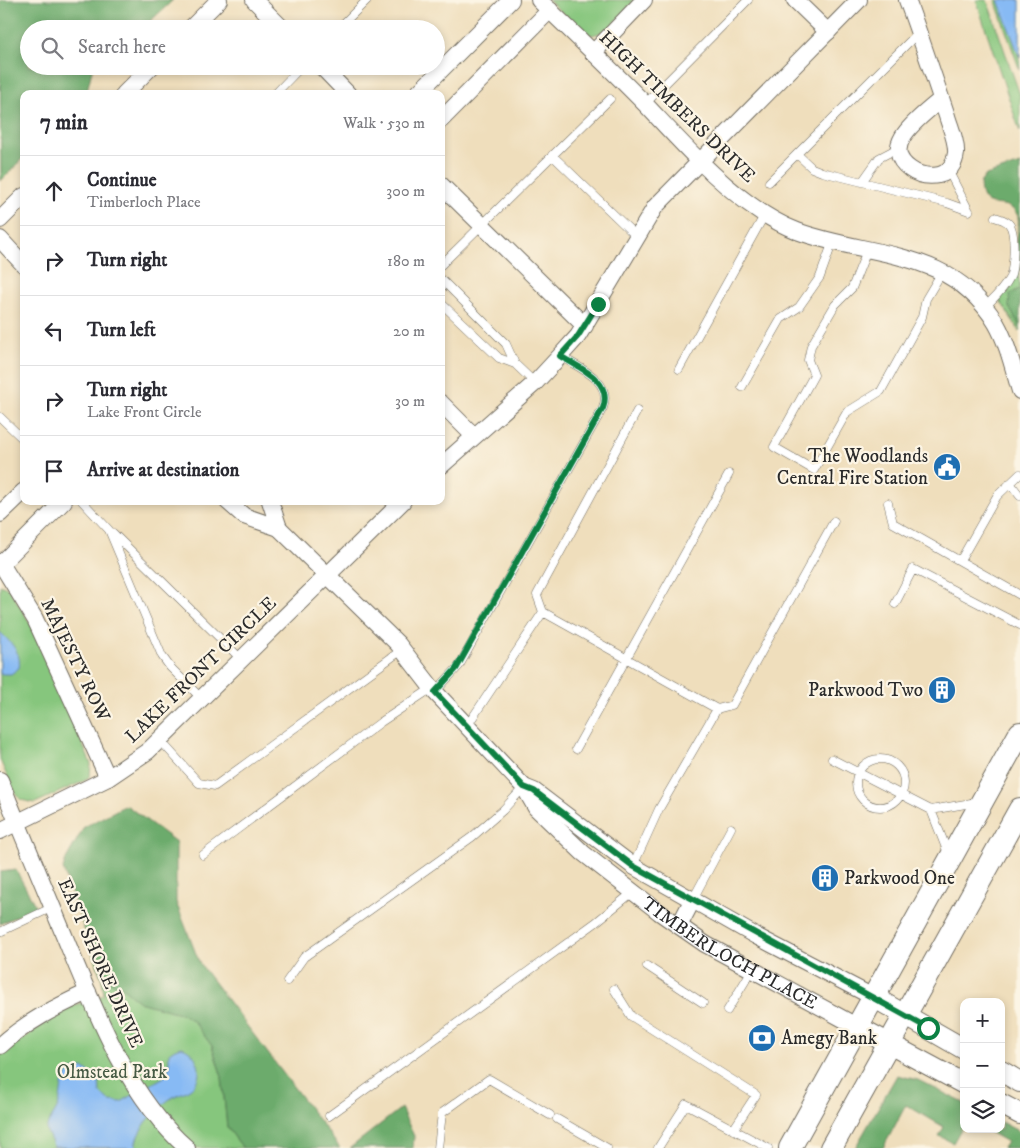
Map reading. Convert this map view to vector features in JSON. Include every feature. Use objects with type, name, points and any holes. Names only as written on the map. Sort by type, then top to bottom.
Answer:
[{"type":"main road","points":[[790,1148],[875,998],[1020,733]]},
{"type":"main road","points":[[831,1148],[1020,809]]},
{"type":"street","points":[[199,20],[219,0]]},
{"type":"street","points":[[254,0],[274,20]]},
{"type":"street","points":[[445,66],[511,0]]},
{"type":"street","points":[[592,53],[644,0]]},
{"type":"street","points":[[795,0],[828,32]]},
{"type":"street","points":[[445,462],[534,383],[560,356],[584,326],[636,236],[655,208],[859,0]]},
{"type":"street","points":[[907,0],[919,32],[941,99],[956,148],[954,160],[948,170],[942,175],[932,176],[917,173],[904,164],[898,148],[900,139],[906,130],[941,99]]},
{"type":"street","points":[[445,116],[544,5]]},
{"type":"street","name":"HIGH TIMBERS DRIVE","points":[[544,5],[700,161],[730,189],[764,214],[797,231],[911,258],[942,272],[965,288],[985,307],[1006,344],[1020,390]]},
{"type":"street","points":[[130,90],[144,75]]},
{"type":"street","points":[[329,75],[344,90]]},
{"type":"street","points":[[421,90],[436,75]]},
{"type":"street","points":[[445,190],[584,326]]},
{"type":"street","points":[[1,217],[20,200]]},
{"type":"street","points":[[0,240],[20,261]]},
{"type":"street","points":[[445,407],[474,436]]},
{"type":"street","points":[[0,514],[20,494]]},
{"type":"street","points":[[0,564],[60,505]]},
{"type":"street","name":"TIMBERLOCH PLACE","points":[[232,505],[244,516],[279,528]]},
{"type":"street","name":"TIMBERLOCH PLACE","points":[[271,505],[279,528],[326,576],[403,649],[433,690],[524,787],[531,802],[583,853],[678,926],[752,970],[960,1082]]},
{"type":"street","name":"LAKE FRONT CIRCLE","points":[[0,832],[108,778],[134,762],[202,700],[400,505]]},
{"type":"street","name":"MAJESTY ROW","points":[[0,564],[39,626],[108,778]]},
{"type":"street","name":"EAST SHORE DRIVE","points":[[0,780],[88,992],[133,1083],[163,1126],[187,1148]]},
{"type":"street","name":"TIMBERLOCH PLACE","points":[[524,787],[534,791],[639,870],[749,932],[875,998],[960,1047]]},
{"type":"street","points":[[627,887],[639,870]]},
{"type":"street","points":[[678,926],[693,899]]},
{"type":"street","points":[[0,1046],[14,1033],[46,1012],[88,992]]},
{"type":"street","points":[[1005,1073],[1020,1082]]},
{"type":"street","points":[[1005,1106],[1020,1114]]},
{"type":"lane","points":[[347,20],[366,0]]},
{"type":"lane","points":[[645,104],[748,0]]},
{"type":"lane","points":[[769,182],[919,32]]},
{"type":"lane","points":[[279,90],[293,75]]},
{"type":"lane","points":[[445,261],[610,99]]},
{"type":"lane","points":[[862,182],[876,161],[898,148]]},
{"type":"lane","points":[[797,154],[818,171],[947,203],[969,211],[948,170]]},
{"type":"lane","points":[[552,155],[636,236]]},
{"type":"lane","points":[[679,369],[764,214]]},
{"type":"lane","points":[[985,307],[1003,288],[1013,264],[1012,229],[1006,221],[995,217]]},
{"type":"lane","points":[[742,387],[781,319],[799,307],[820,277],[833,241]]},
{"type":"lane","points":[[868,248],[852,288],[835,305],[811,346],[808,360],[814,376],[774,447],[814,470],[847,412],[881,390],[922,317],[926,300],[942,272]]},
{"type":"lane","points":[[445,283],[506,344],[515,364],[534,383]]},
{"type":"lane","points":[[445,306],[499,358],[515,364]]},
{"type":"lane","points":[[203,855],[381,722],[433,690],[456,669],[603,408],[606,394],[599,381],[560,356]]},
{"type":"lane","points":[[636,412],[538,595],[543,612],[717,709],[732,705],[834,521]]},
{"type":"lane","points":[[0,417],[20,436]]},
{"type":"lane","points":[[576,749],[729,474]]},
{"type":"lane","points":[[960,560],[994,500],[1020,474]]},
{"type":"lane","points":[[1010,482],[1020,496]]},
{"type":"lane","points":[[888,503],[892,523],[1020,595]]},
{"type":"lane","points":[[86,505],[242,660]]},
{"type":"lane","points":[[109,530],[162,656],[202,700]]},
{"type":"lane","points":[[895,604],[913,569],[1020,625]]},
{"type":"lane","points":[[467,726],[543,612]]},
{"type":"lane","points":[[160,740],[199,782],[211,786],[219,784],[403,649]]},
{"type":"lane","points":[[639,870],[659,809],[717,709]]},
{"type":"lane","points":[[832,759],[931,810],[982,802]]},
{"type":"lane","points":[[874,760],[890,761],[904,775],[905,783],[902,795],[886,807],[870,805],[863,800],[857,790],[856,780],[858,772],[864,764],[874,760]]},
{"type":"lane","points":[[287,981],[304,957],[472,837],[503,810],[524,787]]},
{"type":"lane","points":[[931,810],[951,859]]},
{"type":"lane","points":[[693,899],[732,828]]},
{"type":"lane","points":[[328,1116],[595,923],[627,887]]},
{"type":"lane","points":[[0,932],[53,907]]},
{"type":"lane","points":[[647,966],[703,1003]]},
{"type":"lane","points":[[727,1010],[752,970]]},
{"type":"lane","points":[[614,989],[632,1016],[756,1095],[733,1130]]},
{"type":"lane","points":[[438,1148],[442,1113],[489,1079],[607,1148]]},
{"type":"lane","points":[[658,1148],[686,1104],[768,1148]]},
{"type":"green space","points":[[173,0],[152,20],[20,20],[20,75],[91,75],[87,90],[20,90],[20,161],[1,181],[0,1]]},
{"type":"green space","points":[[548,0],[635,0],[608,28],[594,35],[587,35]]},
{"type":"green space","points":[[976,0],[987,0],[1020,95],[1020,132]]},
{"type":"green space","points":[[995,0],[998,0],[1012,34],[1018,52],[1020,71]]},
{"type":"green space","points":[[1020,164],[1020,271],[1016,251],[1018,216],[1008,206],[990,203],[985,200],[981,194],[980,183],[986,175]]},
{"type":"green space","points":[[1017,261],[1020,289],[1016,290],[1009,307],[1020,327],[1020,332],[999,299],[1014,281]]},
{"type":"green space","points":[[1020,289],[1020,327],[1009,307],[1010,294]]},
{"type":"green space","points":[[0,585],[9,589],[30,623],[91,764],[90,775],[86,780],[35,803],[21,800],[13,790],[0,760]]},
{"type":"green space","points":[[126,805],[176,842],[176,902],[200,964],[340,1148],[243,1148],[227,1127],[222,1077],[212,1046],[194,1022],[183,1014],[139,1002],[120,985],[102,980],[63,869],[66,859],[84,827]]},
{"type":"green space","points":[[16,870],[36,907],[0,924],[0,872]]},
{"type":"green space","name":"Olmstead Park","points":[[102,980],[120,985],[139,1002],[183,1014],[194,1022],[212,1046],[222,1077],[227,1127],[243,1148],[0,1148],[0,1055],[66,1008],[104,995]]},
{"type":"green space","points":[[897,1075],[918,1080],[960,1101],[960,1131],[953,1143],[939,1136],[944,1127],[906,1105],[883,1148],[855,1148]]},
{"type":"green space","points":[[401,1108],[414,1136],[413,1148],[350,1148]]},
{"type":"green space","points":[[1005,1124],[1020,1132],[1020,1148],[1003,1148],[1007,1142],[991,1133],[1005,1133]]},
{"type":"water","points":[[998,0],[1020,0],[1020,58]]},
{"type":"water","points":[[0,632],[8,640],[19,657],[19,668],[11,674],[0,674]]},
{"type":"water","points":[[182,1047],[188,1050],[196,1059],[199,1071],[196,1083],[189,1090],[170,1099],[153,1114],[138,1135],[136,1148],[54,1147],[46,1130],[58,1106],[64,1079],[72,1070],[83,1068],[99,1080],[100,1093],[110,1101],[121,1102],[164,1077],[169,1068],[169,1053]]},
{"type":"place","name":"The Woodlands Central Fire Station","points":[[947,467]]},
{"type":"place","name":"Parkwood Two","points":[[942,690]]},
{"type":"place","name":"Parkwood One","points":[[825,878]]},
{"type":"place","name":"Amegy Bank","points":[[762,1038]]},
{"type":"route","points":[[598,304],[578,336],[560,356],[599,381],[606,394],[603,408],[456,669],[451,677],[435,692],[524,787],[534,791],[633,866],[756,936],[928,1028]]}]
